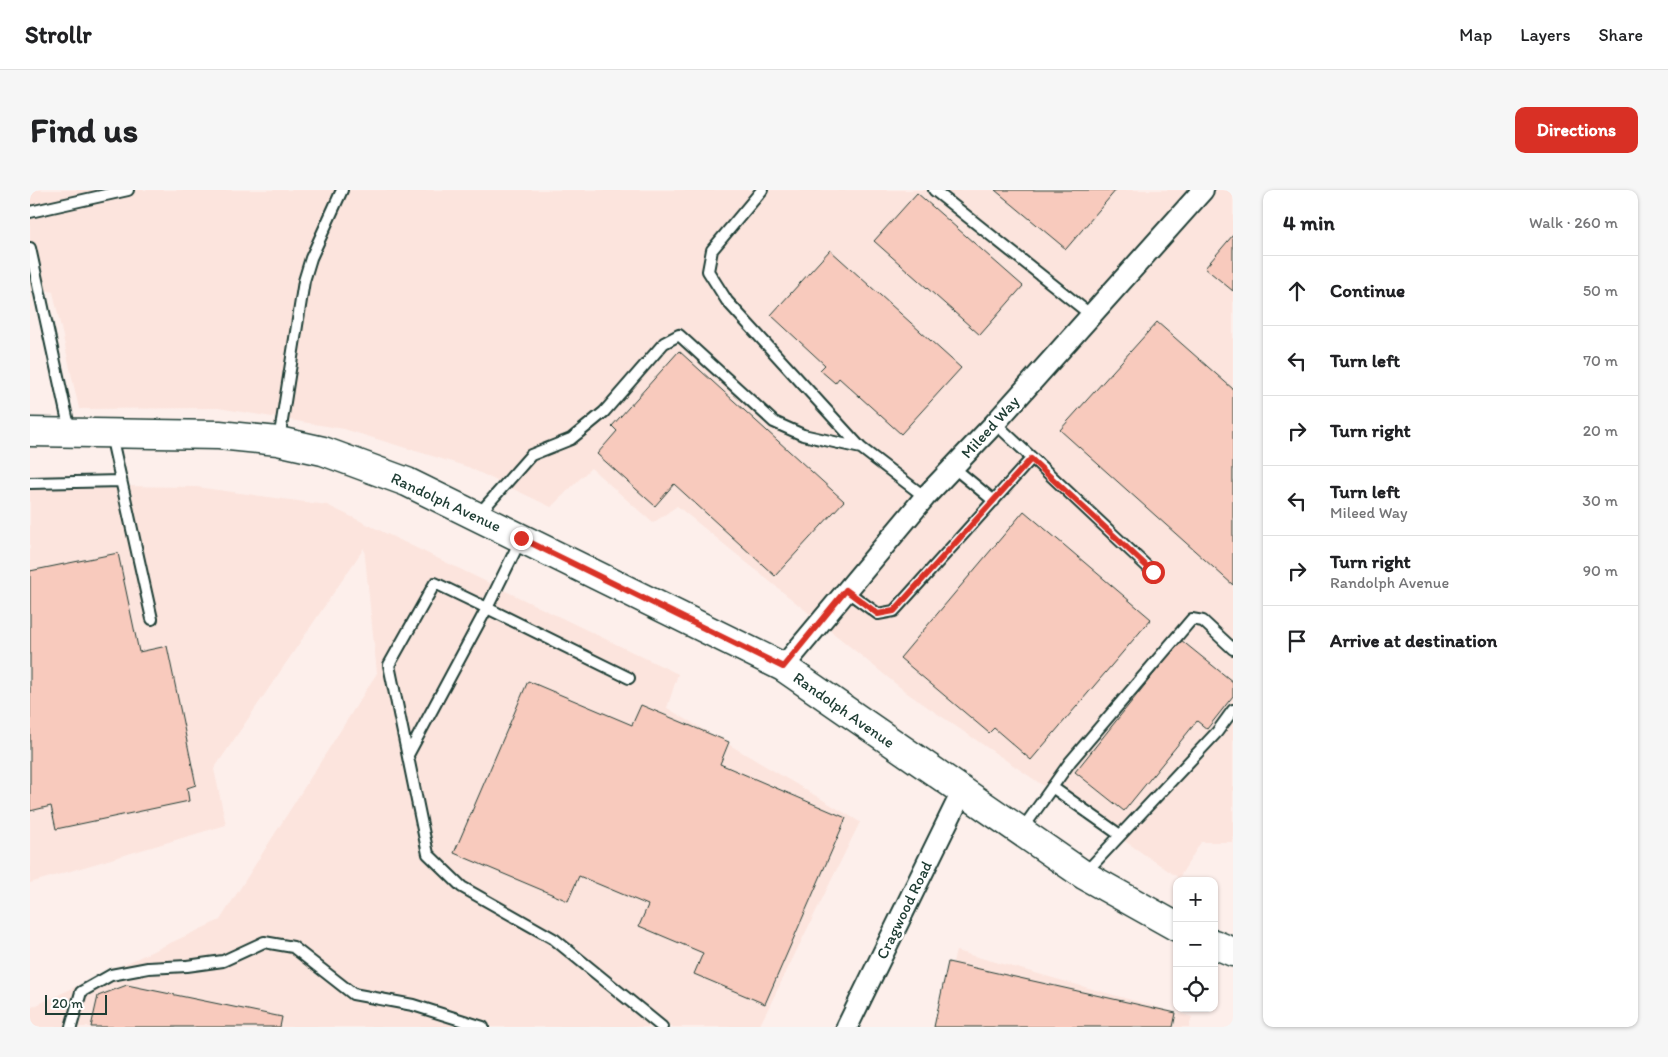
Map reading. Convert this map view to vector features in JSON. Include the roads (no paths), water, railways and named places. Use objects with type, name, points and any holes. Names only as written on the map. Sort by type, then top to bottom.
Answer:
[{"type":"main road","name":"Randolph Avenue","points":[[30,432],[219,435],[278,442],[323,451],[366,465],[407,482],[783,667],[1084,875],[1173,926]]},
{"type":"main road","points":[[1218,946],[1233,952]]},
{"type":"street","name":"Mileed Way","points":[[783,667],[925,497],[995,423],[1203,190]]},
{"type":"street","name":"Cragwood Road","points":[[847,1027],[962,792]]},
{"type":"lane","points":[[30,212],[128,190]]},
{"type":"lane","points":[[278,442],[304,281],[311,258],[342,190]]},
{"type":"lane","points":[[762,190],[712,250],[708,271],[727,301],[861,448],[925,497]]},
{"type":"lane","points":[[934,190],[1091,315]]},
{"type":"lane","points":[[30,248],[70,432]]},
{"type":"lane","points":[[478,516],[530,455],[571,439],[604,412],[664,343],[679,334],[774,422],[802,435],[861,448]]},
{"type":"lane","points":[[995,423],[1153,572]]},
{"type":"lane","points":[[110,432],[152,619]]},
{"type":"lane","points":[[846,590],[878,614],[894,611],[1031,459]]},
{"type":"lane","points":[[953,467],[994,500]]},
{"type":"lane","points":[[30,483],[121,481]]},
{"type":"lane","points":[[408,755],[487,608],[521,538]]},
{"type":"lane","points":[[629,678],[435,583],[389,665],[428,854],[462,887],[554,939],[662,1027]]},
{"type":"lane","points":[[1020,832],[1070,762],[1192,619],[1203,622],[1233,649]]},
{"type":"lane","points":[[1084,875],[1217,732],[1233,710]]},
{"type":"lane","points":[[1052,787],[1120,835]]},
{"type":"lane","points":[[71,1027],[81,992],[111,975],[148,968],[187,966],[223,961],[264,942],[293,946],[353,994],[413,1005],[483,1027]]}]
